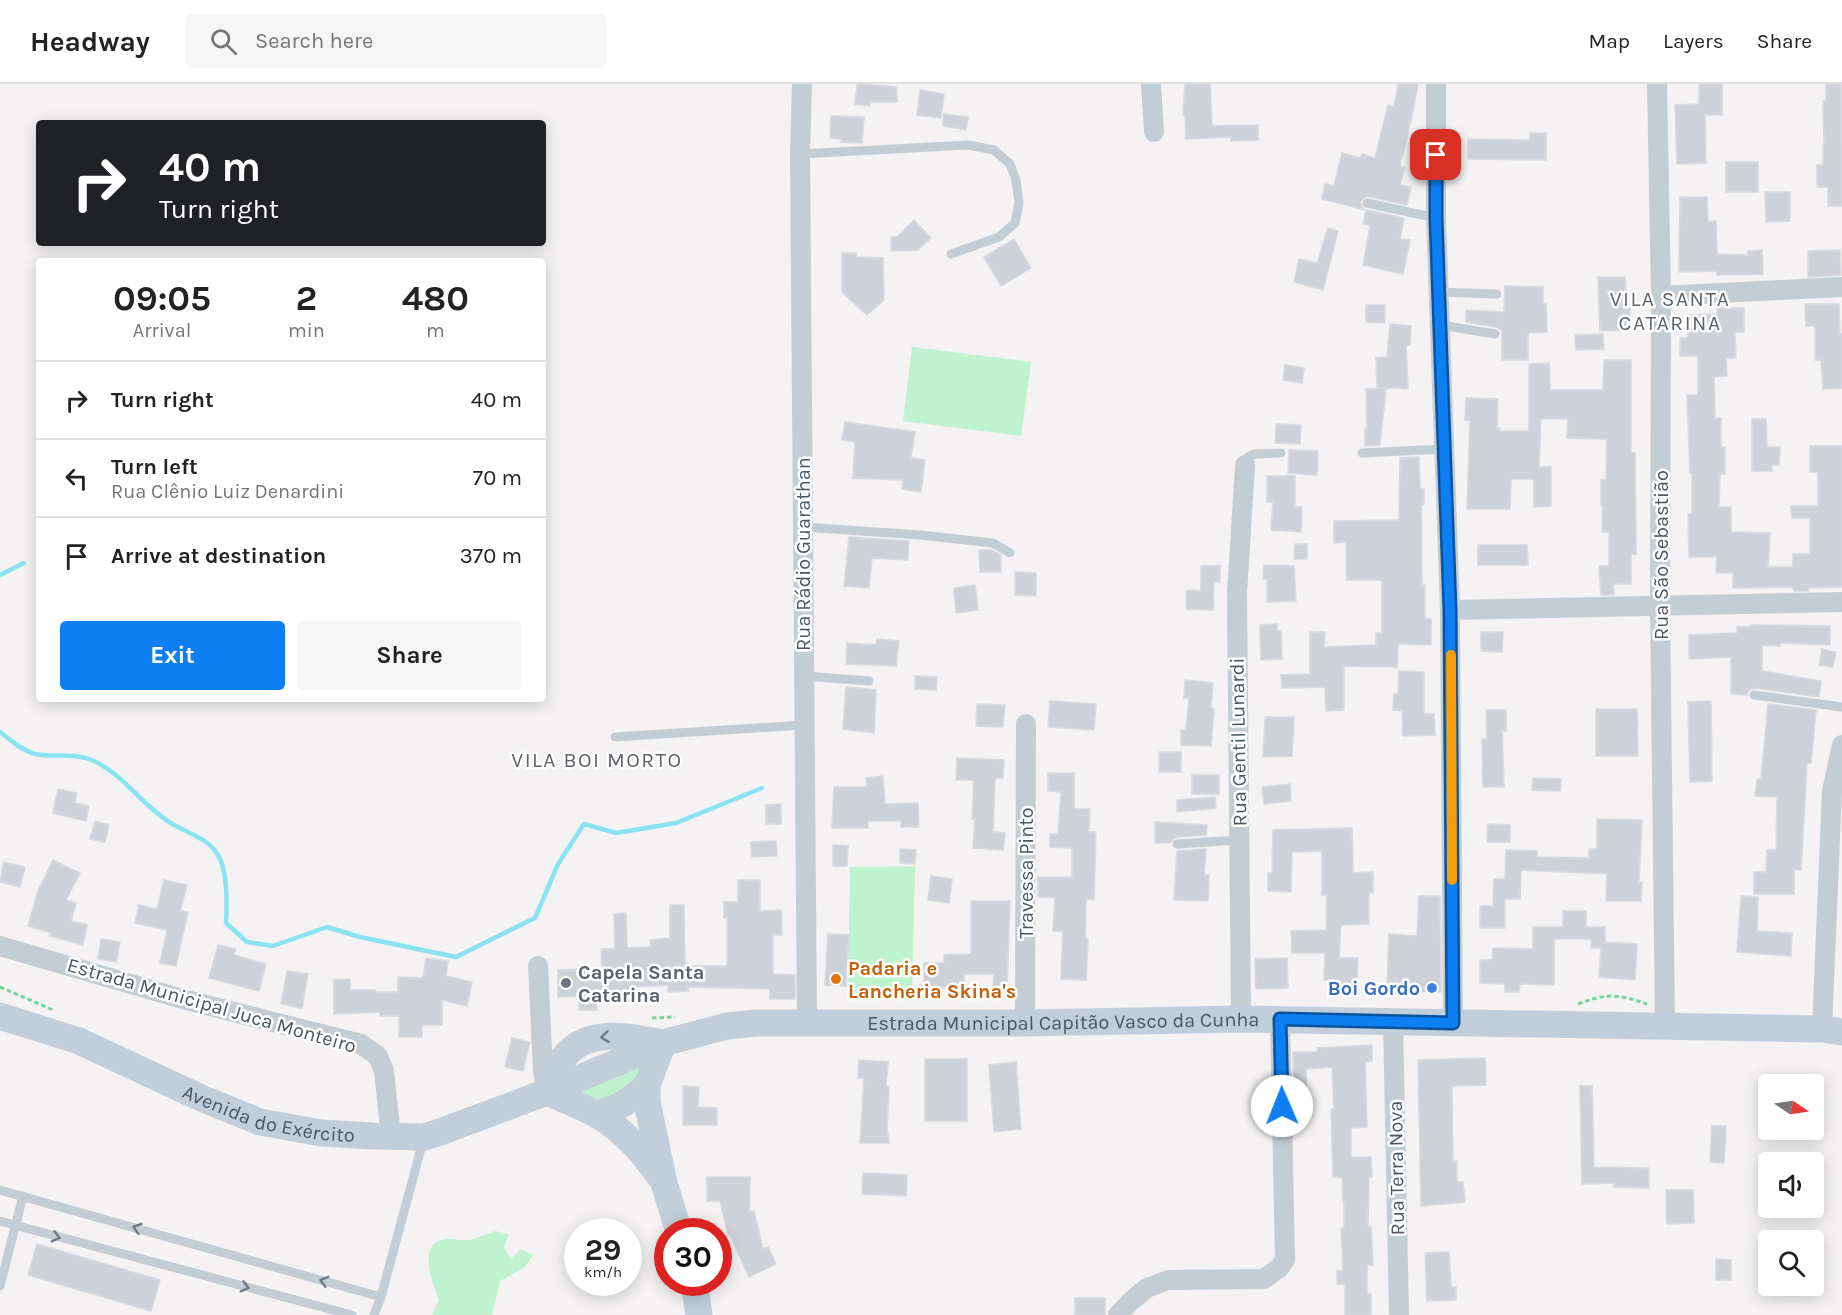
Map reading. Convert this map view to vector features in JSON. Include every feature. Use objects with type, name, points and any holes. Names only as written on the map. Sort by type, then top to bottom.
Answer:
[{"type":"street","name":"Rua Rádio Guarathan","points":[[802,84],[800,154],[807,1023]]},
{"type":"street","points":[[1150,84],[1154,132]]},
{"type":"street","points":[[1436,84],[1436,218],[1450,610],[1453,1023]]},
{"type":"street","name":"Rua São Sebastião","points":[[1657,84],[1661,297],[1660,606],[1665,1026]]},
{"type":"street","points":[[1661,297],[1842,287]]},
{"type":"street","name":"Rua Gentil Lunardi","points":[[1241,1019],[1237,594],[1245,465]]},
{"type":"street","points":[[1450,610],[1842,602]]},
{"type":"street","name":"Travessa Pinto","points":[[1025,1023],[1026,724]]},
{"type":"street","points":[[1832,1031],[1832,791],[1842,745]]},
{"type":"street","name":"Estrada Municipal Juca Monteiro","points":[[0,946],[186,1000],[360,1044],[378,1056],[384,1071],[391,1137]]},
{"type":"street","points":[[538,966],[543,1071],[547,1092]]},
{"type":"street","name":"Avenida do Exército","points":[[0,1016],[79,1041],[201,1098],[260,1122],[321,1134],[424,1137],[547,1092]]},
{"type":"street","points":[[1118,1315],[1147,1288],[1168,1280],[1264,1279],[1279,1268],[1285,1260],[1280,1019]]},
{"type":"street","name":"Estrada Municipal Capitão Vasco da Cunha","points":[[663,1043],[727,1026],[756,1023],[1025,1023],[1280,1019],[1832,1031]]},
{"type":"street","name":"Rua Terra Nova","points":[[1393,1022],[1399,1315]]},
{"type":"street","points":[[547,1092],[566,1054],[595,1038],[624,1035],[663,1043],[647,1084],[647,1102],[663,1183],[674,1218]]},
{"type":"street","points":[[594,1113],[618,1108],[632,1100],[647,1084]]},
{"type":"street","points":[[547,1092],[594,1113],[622,1134],[647,1158],[663,1183]]},
{"type":"street","points":[[696,1296],[699,1315]]},
{"type":"lane","points":[[800,154],[968,145],[994,150],[1010,164],[1016,180],[1019,203],[1015,223],[999,237],[951,254]]},
{"type":"lane","points":[[1367,203],[1436,218]]},
{"type":"lane","points":[[1438,292],[1497,294]]},
{"type":"lane","points":[[1440,326],[1495,334]]},
{"type":"lane","points":[[1362,453],[1444,449]]},
{"type":"lane","points":[[1245,465],[1248,457],[1255,454],[1281,453]]},
{"type":"lane","points":[[803,527],[920,535],[993,543],[1010,553]]},
{"type":"lane","points":[[804,676],[869,681]]},
{"type":"lane","points":[[1754,695],[1842,707]]},
{"type":"lane","points":[[615,737],[805,725]]},
{"type":"lane","points":[[1177,844],[1239,840]]},
{"type":"lane","points":[[374,1315],[381,1297],[424,1137]]},
{"type":"lane","points":[[0,1190],[381,1297]]},
{"type":"lane","points":[[0,1286],[23,1196]]},
{"type":"lane","points":[[0,1221],[352,1315]]},
{"type":"green space","points":[[912,347],[1031,362],[1021,436],[903,421]]},
{"type":"green space","points":[[915,866],[912,995],[848,995],[850,867]]},
{"type":"green space","points":[[643,1065],[639,1083],[598,1102],[574,1093]]},
{"type":"green space","points":[[495,1231],[509,1234],[504,1247],[511,1259],[521,1249],[533,1255],[525,1267],[500,1281],[492,1315],[432,1315],[439,1300],[429,1265],[431,1248],[436,1242],[445,1239],[468,1240]]},
{"type":"building","points":[[857,84],[896,87],[897,102],[871,102],[870,106],[855,104]]},
{"type":"building","points":[[1185,84],[1210,84],[1212,126],[1258,125],[1258,140],[1231,141],[1231,137],[1186,139],[1185,115],[1183,115]]},
{"type":"building","points":[[1398,84],[1418,84],[1400,166],[1405,168],[1400,185],[1411,187],[1407,205],[1366,196],[1360,202],[1365,210],[1322,199],[1325,184],[1334,186],[1342,153],[1360,158],[1362,154],[1375,158],[1388,105],[1394,107]]},
{"type":"building","points":[[1699,84],[1722,84],[1722,115],[1705,115],[1706,163],[1677,164],[1675,105],[1699,104]]},
{"type":"building","points":[[1826,84],[1841,84],[1842,206],[1828,206],[1828,187],[1817,187],[1817,165],[1823,165],[1823,101],[1826,101]]},
{"type":"building","points":[[920,90],[944,94],[941,118],[917,115]]},
{"type":"building","points":[[944,114],[968,117],[966,130],[943,126]]},
{"type":"building","points":[[831,116],[864,117],[862,143],[841,142],[841,139],[830,138]]},
{"type":"building","points":[[1530,133],[1546,133],[1546,160],[1468,159],[1468,139],[1530,140]]},
{"type":"building","points":[[1726,162],[1758,162],[1758,192],[1726,192]]},
{"type":"building","points":[[1765,192],[1790,192],[1790,221],[1766,222]]},
{"type":"building","points":[[1680,197],[1707,197],[1708,222],[1716,221],[1717,254],[1748,255],[1748,251],[1762,250],[1763,274],[1717,275],[1717,271],[1679,272]]},
{"type":"building","points":[[1366,210],[1404,218],[1400,239],[1410,240],[1403,274],[1363,265],[1370,226],[1363,224]]},
{"type":"building","points":[[914,220],[931,238],[918,250],[891,251],[891,237],[897,237]]},
{"type":"building","points":[[1328,228],[1338,231],[1323,290],[1294,282],[1299,259],[1317,263]]},
{"type":"building","points":[[1014,239],[1031,268],[1001,286],[984,257]]},
{"type":"building","points":[[1840,250],[1841,275],[1808,277],[1808,251]]},
{"type":"building","points":[[842,253],[856,253],[856,257],[883,258],[884,300],[867,315],[842,292]]},
{"type":"building","points":[[1598,277],[1625,277],[1627,308],[1630,308],[1630,330],[1600,331]]},
{"type":"building","points":[[1505,286],[1543,287],[1547,332],[1528,333],[1528,360],[1502,360],[1502,331],[1496,327],[1466,322],[1466,310],[1504,312]]},
{"type":"building","points":[[1805,304],[1839,304],[1840,334],[1842,334],[1842,388],[1823,389],[1821,360],[1815,360],[1815,326],[1806,326]]},
{"type":"building","points":[[1366,305],[1385,305],[1385,323],[1366,322]]},
{"type":"building","points":[[1717,308],[1744,308],[1744,332],[1735,332],[1736,358],[1726,358],[1727,376],[1714,377],[1715,418],[1721,418],[1721,447],[1725,447],[1725,474],[1720,474],[1719,507],[1731,507],[1731,532],[1770,533],[1768,567],[1793,567],[1793,554],[1810,554],[1810,518],[1792,518],[1791,506],[1818,506],[1818,472],[1810,472],[1810,446],[1842,446],[1842,587],[1808,588],[1808,591],[1794,591],[1793,587],[1733,588],[1733,573],[1716,573],[1717,557],[1689,557],[1688,514],[1692,514],[1692,474],[1690,473],[1687,395],[1698,395],[1698,356],[1680,356],[1680,338],[1688,338],[1688,315],[1717,314]]},
{"type":"building","points":[[1390,324],[1411,326],[1410,345],[1406,345],[1408,389],[1377,387],[1376,358],[1387,357]]},
{"type":"building","points":[[1603,334],[1604,349],[1576,350],[1575,335]]},
{"type":"building","points":[[1604,360],[1631,360],[1631,453],[1635,453],[1636,554],[1631,554],[1631,584],[1613,584],[1614,595],[1601,595],[1599,566],[1609,566],[1609,532],[1602,532],[1603,506],[1601,506],[1601,480],[1606,480],[1607,439],[1567,438],[1568,419],[1541,419],[1539,467],[1551,467],[1551,506],[1534,507],[1534,479],[1511,479],[1510,509],[1467,509],[1470,420],[1465,420],[1466,398],[1498,399],[1497,428],[1500,428],[1500,431],[1529,431],[1529,364],[1549,363],[1550,390],[1603,390]]},
{"type":"building","points":[[1285,365],[1304,368],[1302,383],[1283,380]]},
{"type":"building","points":[[1386,388],[1380,445],[1365,446],[1366,389]]},
{"type":"building","points":[[1752,419],[1766,419],[1767,447],[1780,447],[1779,465],[1772,465],[1772,471],[1752,471]]},
{"type":"building","points":[[845,422],[915,432],[911,458],[925,460],[921,492],[902,489],[903,480],[853,478],[855,442],[842,440]]},
{"type":"building","points":[[1276,424],[1301,425],[1300,444],[1275,443]]},
{"type":"building","points":[[1289,450],[1318,451],[1317,475],[1288,473]]},
{"type":"building","points":[[1419,457],[1420,489],[1424,489],[1424,504],[1421,503],[1422,585],[1425,585],[1425,619],[1431,619],[1431,645],[1398,644],[1397,667],[1344,666],[1344,710],[1326,711],[1325,687],[1282,688],[1281,675],[1310,674],[1310,632],[1325,632],[1324,647],[1376,645],[1376,633],[1382,633],[1382,580],[1347,580],[1346,542],[1334,543],[1334,521],[1399,520],[1400,458]]},
{"type":"building","points":[[1267,476],[1295,476],[1295,507],[1302,507],[1301,532],[1271,530],[1273,502],[1267,502]]},
{"type":"building","points":[[849,537],[909,541],[908,560],[872,558],[869,588],[844,586]]},
{"type":"building","points":[[1295,544],[1307,544],[1307,559],[1294,559]]},
{"type":"building","points":[[1478,545],[1527,545],[1528,565],[1478,565]]},
{"type":"building","points":[[979,550],[991,550],[1001,555],[1001,572],[980,572]]},
{"type":"building","points":[[1264,565],[1294,566],[1296,601],[1267,602],[1267,579],[1263,579]]},
{"type":"building","points":[[1201,566],[1220,566],[1220,582],[1214,582],[1213,610],[1186,609],[1187,590],[1201,591]]},
{"type":"building","points":[[1015,572],[1036,573],[1036,596],[1015,595]]},
{"type":"building","points":[[975,585],[978,610],[956,613],[954,588]]},
{"type":"building","points":[[1277,624],[1277,631],[1281,631],[1282,659],[1261,660],[1260,625]]},
{"type":"building","points":[[1751,625],[1830,626],[1830,645],[1780,643],[1780,646],[1762,645],[1762,671],[1821,681],[1819,697],[1755,688],[1749,690],[1747,695],[1731,694],[1731,657],[1689,659],[1689,635],[1737,633],[1737,627],[1750,627]]},
{"type":"building","points":[[1481,632],[1503,632],[1502,652],[1481,651]]},
{"type":"building","points":[[877,639],[899,641],[896,666],[846,664],[847,643],[876,645]]},
{"type":"building","points":[[1822,649],[1836,652],[1833,667],[1819,665]]},
{"type":"building","points":[[1399,671],[1424,672],[1424,714],[1434,714],[1435,735],[1403,736],[1402,711],[1393,710],[1394,694],[1398,694]]},
{"type":"building","points":[[915,676],[937,677],[936,690],[915,689]]},
{"type":"building","points":[[1185,680],[1213,683],[1211,708],[1214,709],[1211,746],[1181,745],[1181,730],[1186,730],[1189,698],[1184,698]]},
{"type":"building","points":[[846,687],[876,690],[874,733],[843,729]]},
{"type":"building","points":[[1050,701],[1096,704],[1094,730],[1048,727]]},
{"type":"building","points":[[1711,701],[1712,781],[1690,782],[1688,702]]},
{"type":"building","points":[[977,704],[1005,705],[1003,727],[976,726]]},
{"type":"building","points":[[1768,704],[1816,710],[1811,763],[1807,763],[1801,870],[1794,869],[1794,894],[1754,894],[1754,872],[1766,872],[1767,850],[1776,850],[1777,797],[1755,796],[1757,779],[1761,779]]},
{"type":"building","points":[[1596,709],[1637,709],[1638,756],[1596,756]]},
{"type":"building","points":[[1486,710],[1506,710],[1506,731],[1502,731],[1504,787],[1483,787],[1482,739],[1487,739]]},
{"type":"building","points":[[1265,717],[1294,717],[1292,756],[1263,757]]},
{"type":"building","points":[[1159,752],[1181,752],[1181,772],[1159,772]]},
{"type":"building","points":[[957,758],[1004,760],[1003,778],[995,778],[993,832],[1005,833],[1003,850],[973,848],[974,780],[956,780]]},
{"type":"building","points":[[1048,773],[1074,773],[1074,809],[1090,809],[1089,832],[1096,832],[1094,900],[1086,899],[1085,938],[1088,939],[1086,980],[1061,979],[1063,931],[1053,931],[1055,898],[1038,897],[1038,877],[1072,877],[1072,848],[1050,847],[1050,834],[1058,834],[1061,792],[1048,791]]},
{"type":"building","points":[[1192,775],[1219,775],[1219,794],[1192,794]]},
{"type":"building","points":[[883,776],[885,804],[918,803],[919,827],[901,827],[901,821],[868,821],[868,828],[832,828],[834,787],[867,787],[866,778]]},
{"type":"building","points":[[1533,778],[1561,779],[1560,791],[1532,790]]},
{"type":"building","points":[[1290,784],[1291,801],[1264,804],[1262,787]]},
{"type":"building","points":[[58,789],[77,793],[75,803],[89,806],[86,821],[53,813]]},
{"type":"building","points":[[1215,797],[1216,808],[1177,812],[1177,800]]},
{"type":"building","points":[[781,804],[781,824],[766,824],[766,805]]},
{"type":"building","points":[[1597,819],[1642,820],[1639,882],[1642,882],[1641,901],[1606,901],[1607,874],[1521,870],[1520,899],[1505,899],[1505,928],[1480,928],[1480,906],[1493,906],[1494,879],[1505,879],[1506,850],[1537,851],[1537,857],[1589,858],[1589,849],[1597,849]]},
{"type":"building","points":[[95,821],[109,825],[105,842],[90,839]]},
{"type":"building","points":[[1155,822],[1207,825],[1206,835],[1177,837],[1170,843],[1155,843]]},
{"type":"building","points":[[1488,824],[1510,825],[1510,842],[1487,842]]},
{"type":"building","points":[[1352,828],[1353,873],[1373,872],[1373,893],[1369,893],[1369,924],[1341,925],[1339,958],[1358,958],[1357,987],[1342,986],[1342,981],[1324,980],[1325,953],[1292,953],[1291,931],[1326,930],[1327,895],[1322,895],[1322,851],[1292,852],[1291,892],[1268,891],[1268,873],[1272,873],[1273,830]]},
{"type":"building","points":[[776,841],[777,856],[752,857],[751,842]]},
{"type":"building","points":[[833,845],[848,846],[847,866],[833,866]]},
{"type":"building","points":[[900,849],[916,850],[915,864],[900,863]]},
{"type":"building","points":[[1206,849],[1204,875],[1209,875],[1208,901],[1174,900],[1177,851]]},
{"type":"building","points":[[53,860],[80,873],[66,900],[76,903],[71,921],[87,925],[83,945],[50,936],[51,933],[28,926],[38,891]]},
{"type":"building","points":[[4,862],[25,867],[20,887],[0,882]]},
{"type":"building","points":[[931,876],[952,879],[949,903],[928,900]]},
{"type":"building","points":[[164,880],[187,885],[180,911],[188,912],[176,966],[160,963],[167,930],[135,923],[139,905],[157,909]]},
{"type":"building","points":[[738,880],[760,880],[760,911],[781,910],[782,935],[773,935],[773,974],[795,975],[795,999],[770,999],[770,989],[688,987],[688,991],[668,992],[668,985],[630,987],[630,1001],[596,1002],[597,1010],[579,1010],[579,996],[558,997],[558,970],[602,969],[601,949],[615,949],[614,914],[626,913],[627,948],[651,947],[650,940],[670,938],[670,905],[684,905],[685,963],[687,966],[727,966],[727,918],[724,918],[724,902],[738,902]]},
{"type":"building","points":[[1419,896],[1440,896],[1441,992],[1416,991],[1417,986],[1387,985],[1389,934],[1417,936]]},
{"type":"building","points":[[1741,896],[1758,897],[1757,931],[1792,933],[1791,956],[1737,952]]},
{"type":"building","points":[[971,901],[1010,901],[1007,991],[993,990],[994,974],[964,974],[964,987],[924,991],[924,963],[944,963],[944,955],[971,954]]},
{"type":"building","points":[[1563,911],[1586,911],[1586,927],[1605,927],[1605,942],[1637,944],[1635,980],[1599,977],[1601,948],[1591,948],[1591,939],[1554,939],[1554,985],[1520,984],[1519,992],[1505,992],[1505,984],[1480,983],[1480,960],[1492,960],[1493,948],[1533,949],[1533,927],[1563,927]]},
{"type":"building","points":[[828,934],[849,935],[846,986],[825,985]]},
{"type":"building","points":[[101,939],[120,942],[116,962],[98,959]]},
{"type":"building","points":[[218,945],[236,949],[234,955],[266,964],[259,991],[209,978]]},
{"type":"building","points":[[426,958],[448,961],[446,976],[472,982],[467,1006],[442,1000],[442,1025],[422,1025],[422,1037],[399,1037],[399,1016],[380,1016],[380,1012],[334,1014],[334,980],[350,979],[350,990],[398,992],[398,977],[423,978]]},
{"type":"building","points":[[1287,958],[1288,988],[1256,989],[1255,959]]},
{"type":"building","points":[[287,971],[308,974],[302,1008],[281,1004]]},
{"type":"building","points":[[512,1038],[530,1042],[523,1071],[505,1067]]},
{"type":"building","points":[[1372,1045],[1372,1061],[1365,1062],[1367,1127],[1351,1128],[1351,1157],[1371,1157],[1372,1177],[1369,1177],[1368,1227],[1371,1227],[1373,1265],[1367,1265],[1367,1294],[1371,1294],[1371,1315],[1345,1315],[1345,1284],[1337,1284],[1337,1271],[1343,1271],[1341,1228],[1344,1228],[1344,1201],[1342,1178],[1333,1177],[1332,1067],[1306,1069],[1307,1108],[1294,1108],[1293,1052],[1318,1052],[1317,1048]]},
{"type":"building","points":[[1485,1058],[1486,1085],[1452,1086],[1453,1161],[1457,1161],[1457,1182],[1463,1182],[1465,1202],[1421,1206],[1418,1060]]},
{"type":"building","points":[[925,1059],[967,1059],[967,1121],[925,1121]]},
{"type":"building","points":[[859,1060],[888,1062],[886,1086],[889,1087],[887,1128],[889,1143],[860,1143],[864,1078],[858,1078]]},
{"type":"building","points":[[1016,1062],[1021,1129],[994,1132],[989,1065]]},
{"type":"building","points":[[683,1086],[699,1087],[698,1107],[717,1108],[717,1125],[683,1125]]},
{"type":"building","points":[[1580,1086],[1592,1086],[1594,1167],[1649,1168],[1649,1188],[1614,1187],[1614,1183],[1582,1184]]},
{"type":"building","points":[[1712,1126],[1726,1126],[1724,1163],[1710,1162]]},
{"type":"building","points":[[863,1173],[907,1175],[906,1196],[862,1194]]},
{"type":"building","points":[[707,1177],[750,1177],[749,1212],[754,1211],[763,1249],[768,1247],[776,1264],[749,1277],[732,1239],[732,1218],[724,1218],[720,1201],[707,1201]]},
{"type":"building","points":[[1666,1190],[1693,1190],[1694,1223],[1667,1224]]},
{"type":"building","points":[[37,1244],[160,1280],[151,1311],[28,1275]]},
{"type":"building","points":[[1449,1252],[1451,1287],[1456,1287],[1456,1300],[1427,1301],[1425,1253]]},
{"type":"building","points":[[1716,1259],[1731,1260],[1731,1280],[1716,1280]]},
{"type":"building","points":[[1075,1298],[1105,1298],[1105,1315],[1075,1315]]},
{"type":"waterway","points":[[0,575],[24,563]]},
{"type":"waterway","points":[[0,732],[30,753],[72,756],[94,761],[115,774],[159,815],[211,846],[220,859],[224,873],[226,923],[247,942],[273,946],[327,927],[360,937],[456,957],[535,918],[558,864],[584,824],[616,833],[676,823],[762,788]]},
{"type":"slow traffic","points":[[1451,655],[1452,880]]},
{"type":"place","name":"Padaria e Lancheria Skina's","points":[[836,979]]},
{"type":"place","name":"Capela Santa Catarina","points":[[566,983]]},
{"type":"place","name":"Boi Gordo","points":[[1432,988]]},
{"type":"district","name":"VILA SANTA CATARINA","points":[[1670,311]]},
{"type":"district","name":"VILA BOI MORTO","points":[[597,760]]},
{"type":"route","points":[[1282,1106],[1280,1019],[1453,1023],[1450,610],[1436,218],[1436,155]]}]
